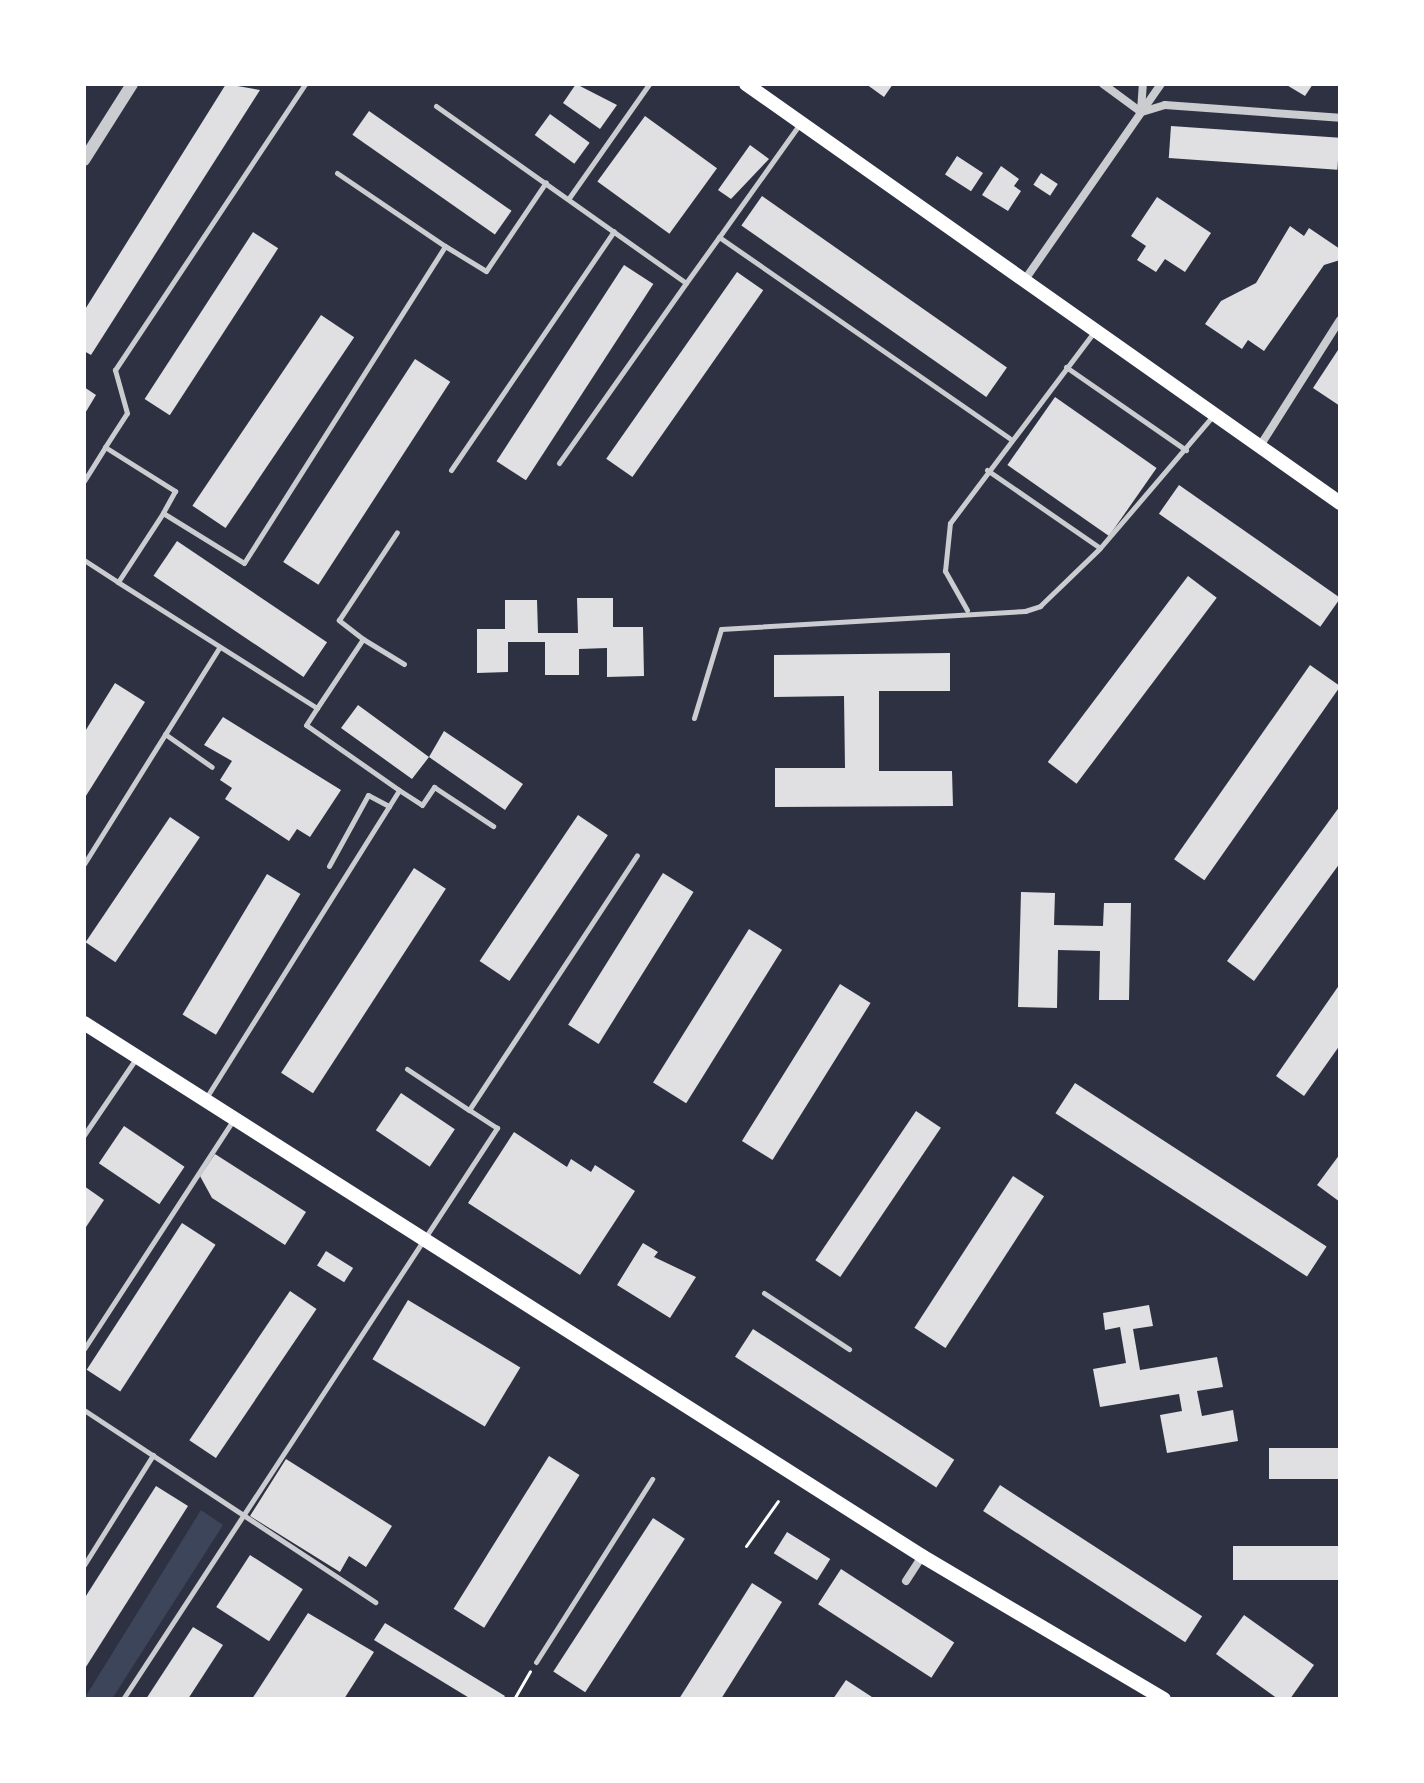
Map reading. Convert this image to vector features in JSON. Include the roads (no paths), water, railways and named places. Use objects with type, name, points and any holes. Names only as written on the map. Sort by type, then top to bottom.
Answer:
[{"type":"main road","points":[[746,84],[1340,503]]},
{"type":"main road","points":[[84,1023],[425,1237],[922,1556],[1164,1699]]},
{"type":"street","points":[[84,160],[132,84]]},
{"type":"street","points":[[1103,84],[1141,112]]},
{"type":"street","points":[[1141,112],[1143,84]]},
{"type":"street","points":[[1024,281],[1161,84]]},
{"type":"street","points":[[1141,112],[1165,105],[1340,118]]},
{"type":"street","points":[[1260,446],[1340,320]]},
{"type":"street","points":[[906,1581],[922,1556]]},
{"type":"lane","points":[[84,481],[127,413],[115,370],[305,84]]},
{"type":"lane","points":[[569,198],[649,84]]},
{"type":"lane","points":[[436,106],[686,283]]},
{"type":"lane","points":[[559,463],[800,124]]},
{"type":"lane","points":[[337,173],[486,271],[546,182]]},
{"type":"lane","points":[[451,470],[614,231]]},
{"type":"lane","points":[[719,237],[1009,438]]},
{"type":"lane","points":[[163,513],[244,563],[445,246]]},
{"type":"lane","points":[[967,610],[950,585],[946,548],[950,523],[1009,438],[1095,331]]},
{"type":"lane","points":[[1066,367],[1186,450]]},
{"type":"lane","points":[[694,718],[721,629],[1040,606],[1100,548],[1214,415]]},
{"type":"lane","points":[[105,447],[175,491],[118,582]]},
{"type":"lane","points":[[987,470],[1100,548]]},
{"type":"lane","points":[[397,532],[339,620],[404,664]]},
{"type":"lane","points":[[84,560],[317,708]]},
{"type":"lane","points":[[363,639],[306,725],[422,805],[434,787],[493,826]]},
{"type":"lane","points":[[84,864],[219,648]]},
{"type":"lane","points":[[165,734],[212,767]]},
{"type":"lane","points":[[205,1099],[399,790]]},
{"type":"lane","points":[[329,866],[368,795],[389,806]]},
{"type":"lane","points":[[469,1110],[637,855]]},
{"type":"lane","points":[[84,1135],[137,1056]]},
{"type":"lane","points":[[123,1699],[497,1128],[407,1069]]},
{"type":"lane","points":[[84,1349],[235,1118]]},
{"type":"lane","points":[[764,1293],[849,1349]]},
{"type":"lane","points":[[84,1410],[375,1602]]},
{"type":"lane","points":[[84,1565],[153,1455]]},
{"type":"lane","points":[[536,1662],[652,1479]]}]
